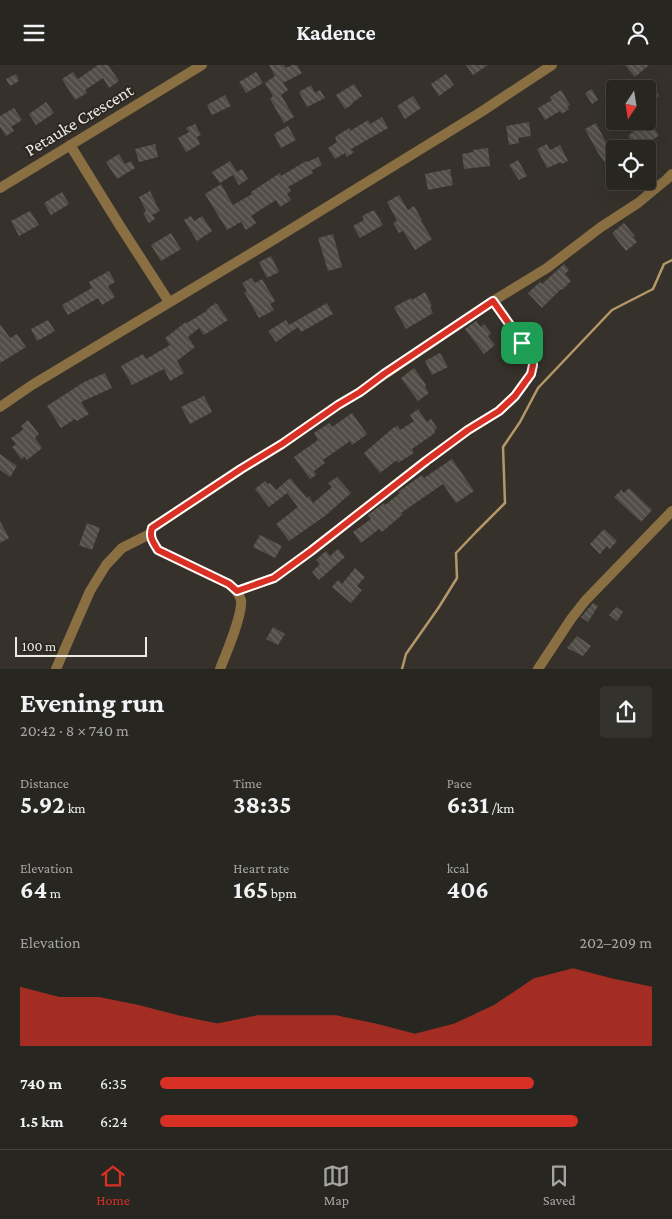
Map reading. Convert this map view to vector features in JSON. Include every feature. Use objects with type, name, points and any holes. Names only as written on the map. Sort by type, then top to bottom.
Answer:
[{"type":"street","name":"Petauke Crescent","points":[[0,188],[202,65]]},
{"type":"street","points":[[0,407],[32,385],[481,112],[552,65]]},
{"type":"street","points":[[70,145],[169,302]]},
{"type":"street","points":[[220,669],[238,617],[241,600],[237,591],[229,584],[158,550],[151,540],[152,528],[282,444],[493,301],[561,258],[586,238],[638,203],[672,174]]},
{"type":"street","points":[[237,591],[274,578],[426,461],[468,430],[499,411],[515,396],[531,374],[532,356],[493,301]]},
{"type":"street","points":[[538,669],[585,601],[672,511]]},
{"type":"street","points":[[56,669],[90,591],[106,565],[122,548],[150,534]]},
{"type":"building","points":[[98,65],[108,65],[119,81],[109,88],[103,78],[85,90],[87,93],[75,100],[62,79],[73,72],[78,79]]},
{"type":"building","points":[[269,65],[284,65],[286,68],[297,65],[302,73],[283,83],[288,90],[281,95],[294,117],[284,123],[270,99],[273,96],[265,83],[275,76]]},
{"type":"building","points":[[466,65],[488,65],[473,75]]},
{"type":"building","points":[[625,65],[649,65],[635,77]]},
{"type":"building","points":[[256,72],[263,83],[246,93],[239,82]]},
{"type":"building","points":[[16,74],[19,81],[10,86],[6,79]]},
{"type":"building","points":[[446,74],[454,85],[439,96],[431,84]]},
{"type":"building","points":[[354,84],[362,96],[345,109],[336,95]]},
{"type":"building","points":[[311,85],[315,93],[320,90],[325,98],[307,107],[299,92]]},
{"type":"building","points":[[592,89],[598,100],[592,104],[585,93]]},
{"type":"building","points":[[561,90],[570,105],[567,107],[569,109],[562,114],[560,111],[545,120],[538,108],[552,100],[550,97]]},
{"type":"building","points":[[225,95],[231,106],[212,115],[207,105]]},
{"type":"building","points":[[413,96],[421,108],[405,119],[397,106]]},
{"type":"building","points":[[46,102],[54,113],[36,125],[29,114]]},
{"type":"building","points":[[14,108],[22,120],[11,127],[14,131],[6,136],[0,127],[0,116]]},
{"type":"building","points":[[382,117],[388,128],[351,149],[354,152],[347,157],[345,153],[335,159],[328,148],[337,142],[335,137],[349,128],[350,131],[368,120],[370,124]]},
{"type":"building","points":[[529,122],[531,136],[518,138],[519,143],[509,145],[506,126]]},
{"type":"building","points":[[596,123],[606,142],[606,164],[598,153],[585,129]]},
{"type":"building","points":[[195,124],[201,135],[197,137],[200,144],[186,152],[178,138],[189,132],[186,128]]},
{"type":"building","points":[[288,126],[296,140],[281,148],[274,134]]},
{"type":"building","points":[[635,130],[655,130],[659,135],[653,140],[631,140],[628,136]]},
{"type":"building","points":[[155,144],[158,157],[139,162],[135,149]]},
{"type":"building","points":[[547,144],[550,150],[560,145],[568,161],[547,168],[537,149]]},
{"type":"building","points":[[488,148],[490,166],[464,169],[462,154]]},
{"type":"building","points":[[119,154],[125,164],[131,161],[135,168],[117,179],[106,162]]},
{"type":"building","points":[[318,157],[322,165],[312,170],[313,173],[288,187],[291,191],[287,194],[291,200],[280,207],[276,200],[251,216],[256,223],[246,230],[241,222],[227,230],[205,194],[221,184],[233,205],[252,194],[251,192],[280,173],[281,176],[306,161]]},
{"type":"building","points":[[518,160],[527,176],[519,180],[509,165]]},
{"type":"building","points":[[230,161],[237,172],[242,169],[248,179],[239,185],[233,175],[220,183],[212,172]]},
{"type":"building","points":[[450,169],[453,185],[428,190],[425,174]]},
{"type":"building","points":[[150,191],[160,211],[152,215],[155,219],[149,223],[143,213],[146,211],[139,197]]},
{"type":"building","points":[[62,192],[69,204],[51,215],[44,203]]},
{"type":"building","points":[[399,195],[408,210],[414,206],[432,239],[415,250],[403,231],[399,233],[393,223],[397,221],[387,202]]},
{"type":"building","points":[[374,210],[383,225],[360,238],[353,226],[364,220],[362,216]]},
{"type":"building","points":[[30,211],[39,225],[19,236],[11,221]]},
{"type":"building","points":[[191,216],[194,221],[202,216],[212,231],[197,241],[184,220]]},
{"type":"building","points":[[624,223],[635,236],[633,237],[637,242],[626,251],[612,233]]},
{"type":"building","points":[[171,233],[181,249],[161,261],[151,245]]},
{"type":"building","points":[[333,234],[342,267],[328,271],[318,238]]},
{"type":"building","points":[[271,256],[279,272],[267,278],[259,262]]},
{"type":"building","points":[[564,264],[569,270],[565,274],[571,281],[542,308],[528,293],[540,282],[542,284]]},
{"type":"building","points":[[109,271],[115,282],[108,286],[115,297],[102,305],[98,298],[68,315],[62,305],[92,288],[89,282]]},
{"type":"building","points":[[251,278],[255,283],[262,279],[275,301],[270,304],[274,310],[259,318],[244,292],[247,291],[242,283]]},
{"type":"building","points":[[425,292],[432,306],[430,307],[433,313],[406,329],[394,307],[411,298],[412,300]]},
{"type":"building","points":[[216,303],[228,320],[204,335],[199,328],[188,337],[195,347],[177,361],[184,373],[170,381],[164,369],[132,385],[121,366],[143,354],[146,359],[170,345],[165,338]]},
{"type":"building","points":[[327,303],[333,314],[301,332],[298,327],[276,342],[268,331],[286,320],[289,325]]},
{"type":"building","points":[[48,320],[55,331],[37,341],[31,329]]},
{"type":"building","points":[[476,321],[481,327],[484,324],[491,333],[488,336],[495,345],[484,354],[465,329]]},
{"type":"building","points":[[0,324],[10,338],[17,334],[26,347],[0,363]]},
{"type":"building","points":[[440,353],[448,367],[432,375],[425,361]]},
{"type":"building","points":[[414,368],[426,385],[425,387],[429,393],[418,401],[401,378]]},
{"type":"building","points":[[105,373],[112,388],[81,402],[89,414],[77,421],[75,419],[61,428],[47,406],[84,382]]},
{"type":"building","points":[[204,396],[212,412],[190,424],[181,407]]},
{"type":"building","points":[[418,409],[427,422],[431,419],[437,428],[434,431],[435,433],[412,449],[414,453],[398,463],[397,460],[380,473],[364,453],[393,428],[398,426],[400,430],[414,421],[410,415]]},
{"type":"building","points":[[352,413],[367,434],[352,445],[350,441],[323,460],[325,463],[314,471],[316,475],[310,479],[294,457],[318,440],[314,433],[329,423],[332,427]]},
{"type":"building","points":[[28,420],[39,434],[35,438],[42,448],[27,460],[24,456],[22,460],[12,447],[16,444],[11,438],[23,429],[21,426]]},
{"type":"building","points":[[0,454],[17,466],[10,477],[0,470]]},
{"type":"building","points":[[452,459],[474,491],[456,503],[443,484],[401,513],[403,514],[382,532],[379,529],[361,543],[353,532],[371,519],[368,515],[384,503],[385,505],[400,493],[398,492],[422,475],[424,478]]},
{"type":"building","points":[[337,477],[351,493],[325,516],[289,541],[276,524],[298,507],[287,493],[269,507],[255,489],[265,481],[268,484],[270,483],[276,490],[290,478],[307,498],[309,496],[313,503],[332,487],[328,483]]},
{"type":"building","points":[[629,488],[652,510],[641,522],[614,497],[621,490],[624,493]]},
{"type":"building","points":[[0,521],[9,538],[0,543]]},
{"type":"building","points":[[87,523],[100,528],[92,550],[79,545]]},
{"type":"building","points":[[604,529],[617,541],[610,549],[607,546],[600,554],[590,544]]},
{"type":"building","points":[[260,535],[282,546],[275,558],[253,547]]},
{"type":"building","points":[[338,549],[345,557],[319,580],[312,572],[320,564],[316,560],[326,551],[330,556]]},
{"type":"building","points":[[355,568],[365,577],[357,586],[362,590],[351,603],[332,587],[338,580],[342,584]]},
{"type":"building","points":[[593,603],[598,606],[588,622],[581,617]]},
{"type":"building","points":[[616,607],[623,612],[617,621],[609,615]]},
{"type":"building","points":[[273,627],[285,634],[278,645],[266,639]]},
{"type":"building","points":[[577,636],[591,646],[583,656],[567,648]]},
{"type":"waterway","points":[[402,669],[406,654],[457,578],[456,553],[505,503],[503,447],[520,422],[538,388],[612,310],[653,289],[664,264],[672,260]]},
{"type":"route","points":[[493,301],[522,343],[532,356],[533,365],[531,374],[515,396],[499,411],[468,430],[426,461],[274,578],[237,591],[229,584],[158,550],[151,540],[152,528],[203,493],[282,444],[493,301]]}]
